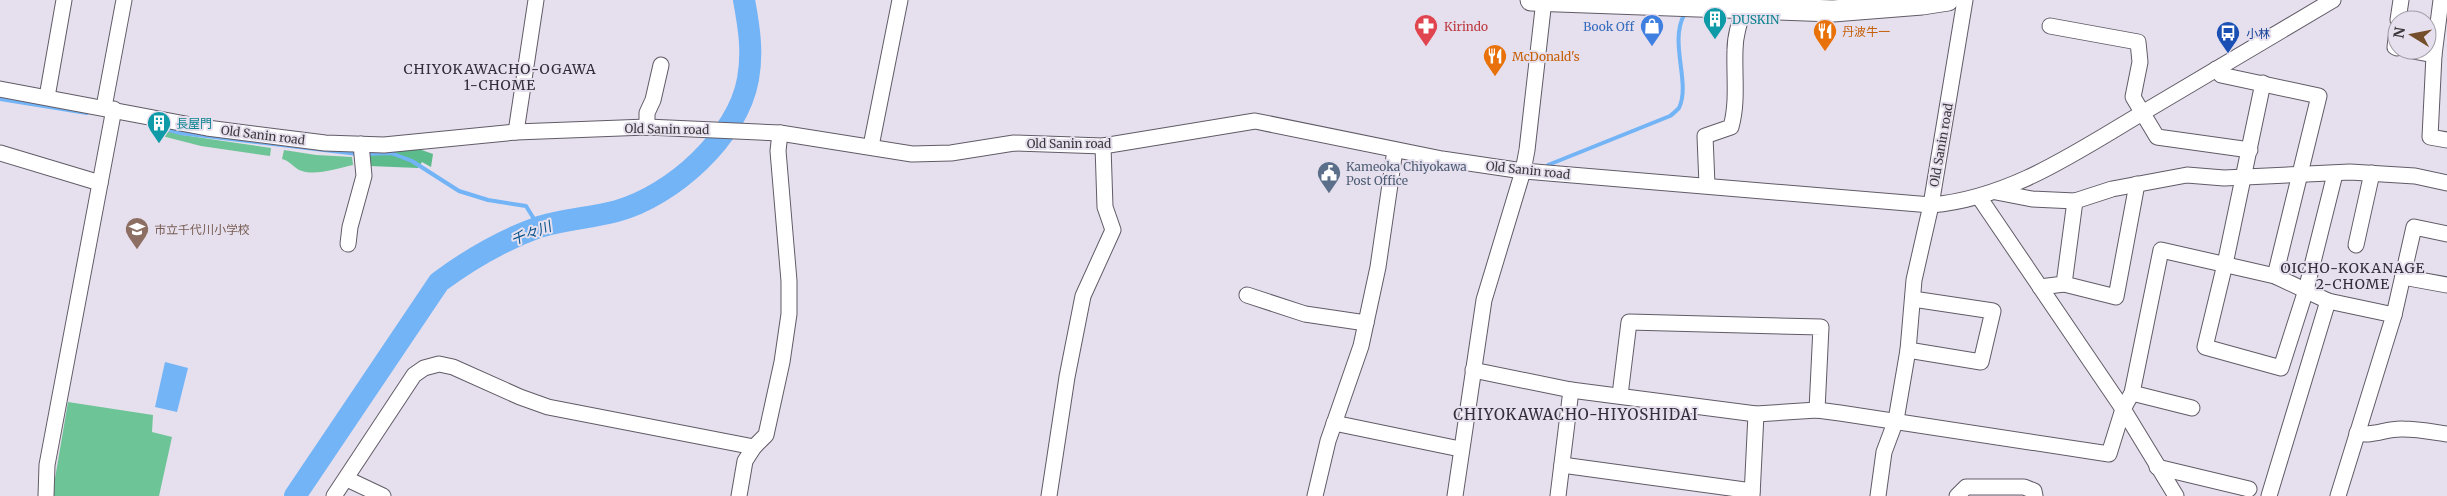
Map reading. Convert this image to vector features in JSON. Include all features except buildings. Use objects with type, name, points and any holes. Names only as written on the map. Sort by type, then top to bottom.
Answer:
[{"type":"highway","points":[[1532,0],[1746,4],[1833,11],[1914,5],[1948,0]]},
{"type":"street","points":[[47,97],[64,0]]},
{"type":"street","points":[[46,496],[47,464],[100,183],[124,0]]},
{"type":"street","points":[[516,132],[536,0]]},
{"type":"street","points":[[871,146],[900,0]]},
{"type":"street","points":[[1455,496],[1460,449],[1484,300],[1523,172],[1544,0]]},
{"type":"street","name":"Old Sanin road","points":[[0,89],[47,97],[110,113],[207,128],[325,143],[384,146],[516,132],[647,127],[780,132],[912,154],[951,153],[1014,143],[1103,146],[1254,121],[1395,150],[1523,172],[1931,205],[1966,0]]},
{"type":"street","points":[[1878,496],[1884,452],[1896,420],[1908,350],[1914,280],[1931,205],[1979,197],[1996,192],[2062,161],[2333,0]]},
{"type":"street","points":[[2437,31],[2441,0]]},
{"type":"street","points":[[1707,186],[1705,136],[1731,127],[1735,111],[1735,48],[1739,22],[1746,4]]},
{"type":"street","points":[[2050,26],[2138,42],[2140,62],[2133,97],[2157,137],[2250,150]]},
{"type":"street","points":[[2434,60],[2430,137],[2447,140]]},
{"type":"street","points":[[647,127],[647,114],[653,100],[661,65]]},
{"type":"street","points":[[2216,69],[2222,75],[2319,96],[2275,276]]},
{"type":"street","points":[[2263,83],[2225,264],[2205,347],[2281,368],[2306,290],[2335,174]]},
{"type":"street","points":[[739,496],[745,461],[754,447],[766,435],[782,362],[789,314],[789,281],[778,151],[780,132]]},
{"type":"street","points":[[348,244],[350,227],[364,176],[360,144]]},
{"type":"street","points":[[1049,496],[1067,377],[1083,296],[1113,230],[1105,207],[1103,146]]},
{"type":"street","points":[[1315,496],[1334,423],[1361,346],[1378,267],[1395,150]]},
{"type":"street","points":[[0,153],[100,183]]},
{"type":"street","points":[[1996,192],[2032,199],[2075,201],[2137,184],[2187,175],[2224,178],[2372,173],[2415,176],[2447,183]]},
{"type":"street","points":[[2356,244],[2372,173]]},
{"type":"street","points":[[2040,287],[2064,284],[2116,297],[2137,184]]},
{"type":"street","points":[[1979,197],[2123,409],[2173,495]]},
{"type":"street","points":[[2064,284],[2075,201]]},
{"type":"street","points":[[2338,496],[2394,315],[2414,227],[2447,234]]},
{"type":"street","points":[[1473,370],[1571,390],[1756,414],[1817,410],[1896,420],[2109,454],[2123,409],[2132,393],[2161,250],[2275,276],[2328,301],[2394,315]]},
{"type":"street","points":[[2403,277],[2447,285]]},
{"type":"street","points":[[1247,295],[1305,314],[1366,323]]},
{"type":"street","points":[[1908,350],[1981,362],[1993,311],[1913,299]]},
{"type":"street","points":[[2157,467],[2248,493],[2268,496],[2328,301]]},
{"type":"street","points":[[1620,395],[1629,322],[1821,327],[1817,410]]},
{"type":"street","points":[[334,496],[414,375],[424,368],[439,364],[453,366],[520,397],[548,406],[754,447]]},
{"type":"street","points":[[1558,496],[1571,390]]},
{"type":"street","points":[[2132,393],[2192,408]]},
{"type":"street","points":[[1562,465],[1752,493],[1756,414]]},
{"type":"street","points":[[1334,423],[1460,449]]},
{"type":"street","points":[[2357,433],[2368,436],[2389,429],[2404,428],[2447,434]]},
{"type":"street","points":[[346,479],[383,496]]},
{"type":"street","points":[[1957,496],[1966,487],[2024,487],[2034,491],[2034,496]]},
{"type":"green space","points":[[163,130],[182,135],[271,148],[270,156],[201,146],[162,136]]},
{"type":"green space","points":[[416,148],[433,154],[431,167],[422,162],[418,168],[370,166],[370,151]]},
{"type":"green space","points":[[284,150],[316,155],[352,157],[353,165],[327,171],[308,172],[299,170],[288,161],[282,159]]},
{"type":"green space","points":[[68,402],[153,415],[152,432],[172,437],[159,496],[52,496]]},
{"type":"water","points":[[165,362],[188,368],[177,412],[155,407]]},
{"type":"waterway","name":"千々川","points":[[295,496],[439,282],[487,251],[526,232],[549,224],[617,211],[638,203],[680,178],[717,142],[731,122],[742,101],[748,79],[750,49],[744,0]]},
{"type":"waterway","points":[[1548,165],[1670,116],[1679,108],[1683,87],[1679,38],[1680,26],[1684,15]]},
{"type":"waterway","points":[[0,99],[87,113]]},
{"type":"waterway","points":[[152,125],[180,133],[358,154]]},
{"type":"waterway","points":[[365,154],[391,153],[412,161],[459,191],[488,200],[526,206],[539,227]]},
{"type":"place","name":"DUSKIN","points":[[1715,40]]},
{"type":"place","name":"Kirindo","points":[[1426,47]]},
{"type":"place","name":"Book Off","points":[[1652,47]]},
{"type":"place","name":"丹波牛一","points":[[1825,52]]},
{"type":"place","name":"小林","points":[[2228,54]]},
{"type":"place","name":"McDonald's","points":[[1495,77]]},
{"type":"place","name":"長屋門","points":[[159,144]]},
{"type":"place","name":"Kameoka Chiyokawa Post Office","points":[[1329,194]]},
{"type":"place","name":"市立千代川小学校","points":[[137,250]]},
{"type":"district","name":"CHIYOKAWACHO-OGAWA 1-CHOME","points":[[500,78]]},
{"type":"district","name":"OICHO-KOKANAGE 2-CHOME","points":[[2353,276]]},
{"type":"district","name":"CHIYOKAWACHO-HIYOSHIDAI","points":[[1576,414]]}]
